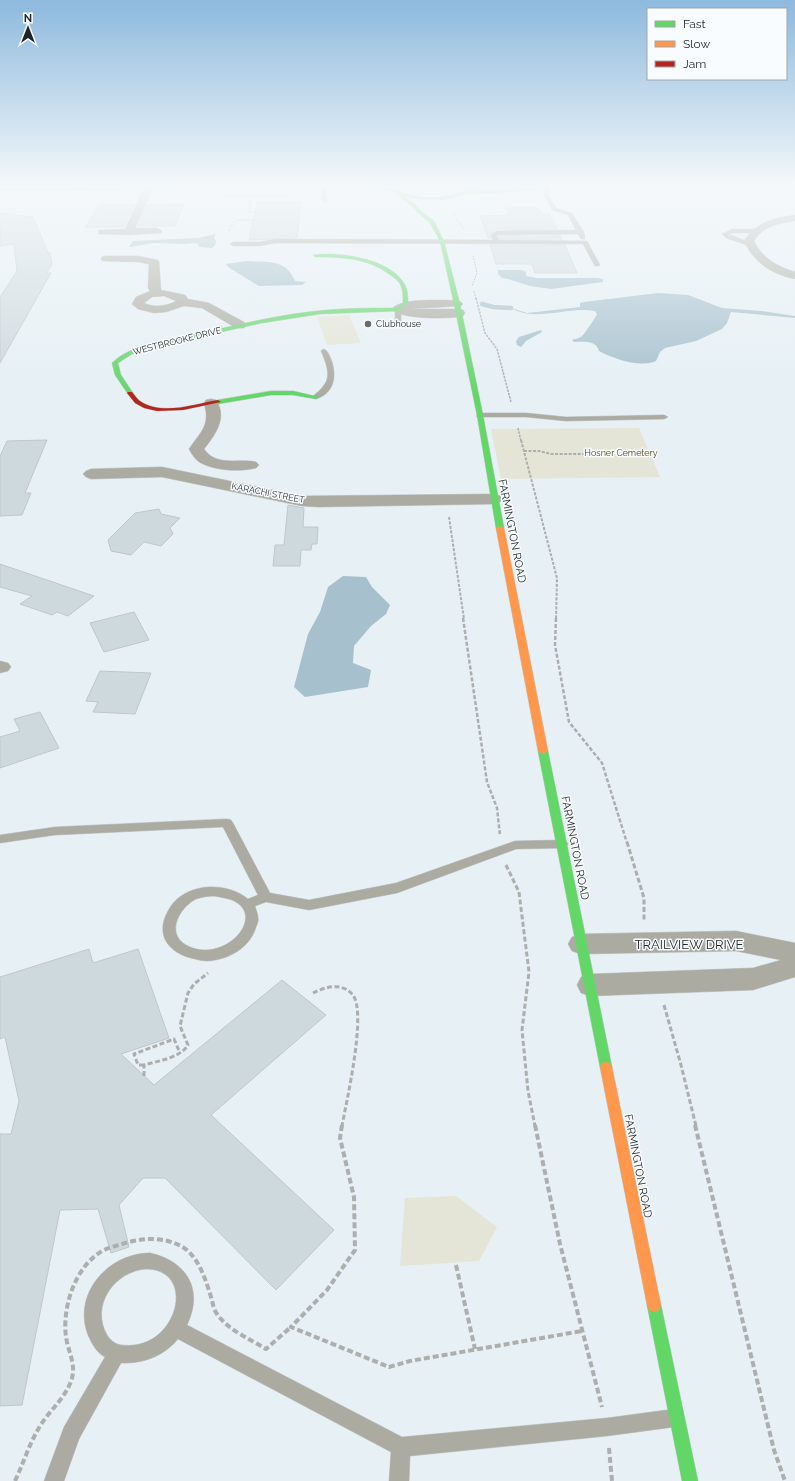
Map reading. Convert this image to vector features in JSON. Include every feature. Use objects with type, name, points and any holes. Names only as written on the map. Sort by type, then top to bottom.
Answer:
[{"type":"street","points":[[342,256],[374,263],[392,273],[401,281],[404,290],[405,303],[398,309]]},
{"type":"street","name":"FARMINGTON ROAD","points":[[446,256],[480,415],[494,499],[581,944],[690,1481]]},
{"type":"street","points":[[758,256],[774,269],[795,276]]},
{"type":"street","points":[[106,259],[138,259],[154,262],[154,288],[157,293]]},
{"type":"street","points":[[182,302],[182,299],[177,295],[157,293],[144,296],[140,299],[138,304],[146,308],[160,309],[174,306],[182,302],[206,305],[240,325]]},
{"type":"street","name":"WESTBROOKE DRIVE","points":[[316,397],[293,393],[271,393],[172,410],[157,409],[141,406],[133,399],[116,373],[115,363],[122,356],[136,350],[240,325],[299,315],[338,311],[398,309],[408,305],[458,308]]},
{"type":"street","points":[[211,403],[215,420],[212,429],[196,450],[199,455],[216,463],[251,465]]},
{"type":"street","name":"KARACHI STREET","points":[[92,474],[162,472],[310,501],[494,499]]},
{"type":"street","name":"TRAILVIEW DRIVE","points":[[581,944],[649,944],[736,941],[795,953]]},
{"type":"street","points":[[590,985],[753,979],[795,967]]},
{"type":"lane","points":[[592,256],[597,265]]},
{"type":"lane","points":[[398,309],[398,326]]},
{"type":"lane","points":[[316,397],[326,390],[332,381],[332,372],[324,352]]},
{"type":"lane","points":[[480,415],[514,414],[566,419],[664,418]]},
{"type":"lane","points":[[0,839],[56,831],[227,823],[266,897]]},
{"type":"lane","points":[[247,904],[266,897],[309,905],[397,888],[515,844],[562,844]]},
{"type":"lane","points":[[214,891],[227,892],[239,896],[247,904],[252,914],[252,924],[248,934],[240,944],[228,951],[214,955],[200,955],[187,952],[176,946],[170,937],[168,927],[171,916],[177,906],[188,898],[200,893],[214,891]]},
{"type":"lane","points":[[150,1260],[163,1265],[174,1272],[182,1284],[185,1298],[183,1314],[176,1329],[165,1342],[150,1352],[133,1356],[117,1354],[104,1346],[96,1334],[92,1320],[93,1305],[98,1290],[108,1277],[121,1268],[136,1262],[150,1260]]},
{"type":"lane","points":[[176,1329],[401,1447],[607,1427],[677,1418]]},
{"type":"lane","points":[[54,1481],[71,1434],[117,1354]]},
{"type":"lane","points":[[398,1481],[401,1447]]},
{"type":"path","points":[[477,300],[485,333],[495,343],[497,348],[557,578],[555,645],[568,722],[602,763],[644,898],[644,929],[649,944]]},
{"type":"path","points":[[524,451],[551,454],[586,454]]},
{"type":"path","points":[[446,500],[487,782],[497,808],[504,861],[519,892],[529,972],[522,1030],[528,1090],[560,1244],[607,1427],[612,1481]]},
{"type":"path","points":[[180,1053],[174,1039],[134,1054],[138,1065],[144,1065],[180,1053],[187,1049],[188,1045],[180,1026],[188,993],[194,984],[205,976],[211,969],[214,955]]},
{"type":"path","points":[[657,983],[681,1065],[774,1450],[785,1481]]},
{"type":"path","points":[[15,1481],[41,1425],[63,1398],[72,1377],[73,1364],[66,1336],[65,1320],[69,1303],[76,1282],[86,1266],[102,1252],[135,1239],[142,1238],[163,1240],[181,1246],[193,1256],[202,1274],[217,1315],[237,1332],[266,1349],[291,1327],[327,1290],[355,1250],[354,1197],[340,1138],[356,1044],[358,1003],[353,994],[344,988],[335,986],[323,988],[312,993]]},
{"type":"path","points":[[144,1065],[144,1076]]},
{"type":"path","points":[[456,1265],[475,1350]]},
{"type":"path","points":[[291,1327],[390,1367],[410,1361],[582,1331]]},
{"type":"green space","points":[[349,315],[361,343],[327,345],[317,317]]},
{"type":"green space","name":"Hosner Cemetery","points":[[639,428],[660,477],[501,479],[491,429]]},
{"type":"green space","points":[[456,1196],[497,1227],[479,1261],[400,1266],[405,1198]]},
{"type":"water","points":[[247,261],[275,263],[289,271],[295,281],[306,282],[302,285],[259,286],[228,267],[226,264]]},
{"type":"water","points":[[498,270],[522,270],[526,272],[526,276],[537,278],[597,278],[603,279],[603,282],[551,289],[530,286],[502,278],[498,274]]},
{"type":"water","points":[[658,293],[688,295],[722,308],[762,311],[795,316],[795,318],[731,312],[727,323],[722,329],[696,341],[665,348],[660,352],[656,361],[642,364],[619,360],[599,351],[592,343],[574,342],[572,340],[583,335],[597,314],[595,311],[584,310],[531,314],[521,312],[511,308],[527,313],[580,307],[580,303],[584,302]]},
{"type":"water","points":[[541,330],[542,332],[526,341],[521,347],[517,345],[516,341],[519,337]]},
{"type":"water","points":[[343,576],[366,577],[372,587],[390,605],[386,614],[371,626],[354,646],[353,663],[371,670],[368,687],[305,697],[294,687],[308,634],[320,612],[328,587]]},
{"type":"building","points":[[15,256],[51,256],[52,264],[47,273],[51,273],[0,363],[0,297],[17,271]]},
{"type":"building","points":[[494,256],[570,256],[577,273],[535,273],[532,264],[496,264]]},
{"type":"building","points":[[47,440],[25,493],[31,493],[22,515],[0,516],[0,456],[7,441]]},
{"type":"building","points":[[288,505],[304,508],[303,527],[318,527],[317,544],[312,544],[311,550],[301,550],[300,566],[273,566],[275,545],[284,545]]},
{"type":"building","points":[[159,509],[161,514],[180,518],[170,528],[173,534],[161,546],[144,542],[131,555],[111,551],[108,540],[135,513]]},
{"type":"building","points":[[0,564],[94,596],[68,616],[57,612],[52,615],[20,604],[32,596],[0,587]]},
{"type":"building","points":[[134,612],[149,640],[104,652],[90,623]]},
{"type":"building","points":[[100,671],[151,673],[135,714],[93,712],[98,702],[86,701]]},
{"type":"building","points":[[40,712],[59,748],[0,768],[0,737],[20,731],[14,719]]},
{"type":"building","points":[[89,949],[93,963],[138,949],[169,1038],[121,1054],[154,1085],[282,980],[326,1015],[211,1115],[334,1230],[276,1290],[165,1178],[143,1178],[119,1205],[129,1247],[111,1253],[98,1209],[60,1210],[22,1405],[0,1406],[0,1134],[11,1134],[19,1101],[5,1037],[0,1039],[0,977]]},
{"type":"waterway","points":[[482,304],[493,307],[511,308]]},
{"type":"traffic: fast","points":[[130,393],[118,375],[115,363],[130,353],[139,350],[278,318],[320,312],[398,309],[405,303],[405,291],[402,283],[383,268],[365,260],[336,256]]},
{"type":"traffic: fast","points":[[446,256],[480,415],[500,528]]},
{"type":"traffic: fast","points":[[218,402],[271,393],[293,393],[316,397]]},
{"type":"traffic: fast","points":[[543,751],[606,1067]]},
{"type":"traffic: fast","points":[[654,1305],[690,1481]]},
{"type":"traffic: slow","points":[[500,528],[543,751]]},
{"type":"traffic: slow","points":[[606,1067],[654,1305]]},
{"type":"traffic: jam","points":[[130,393],[137,402],[146,407],[157,409],[170,410],[218,402]]},
{"type":"place","name":"Clubhouse","points":[[368,324]]}]
